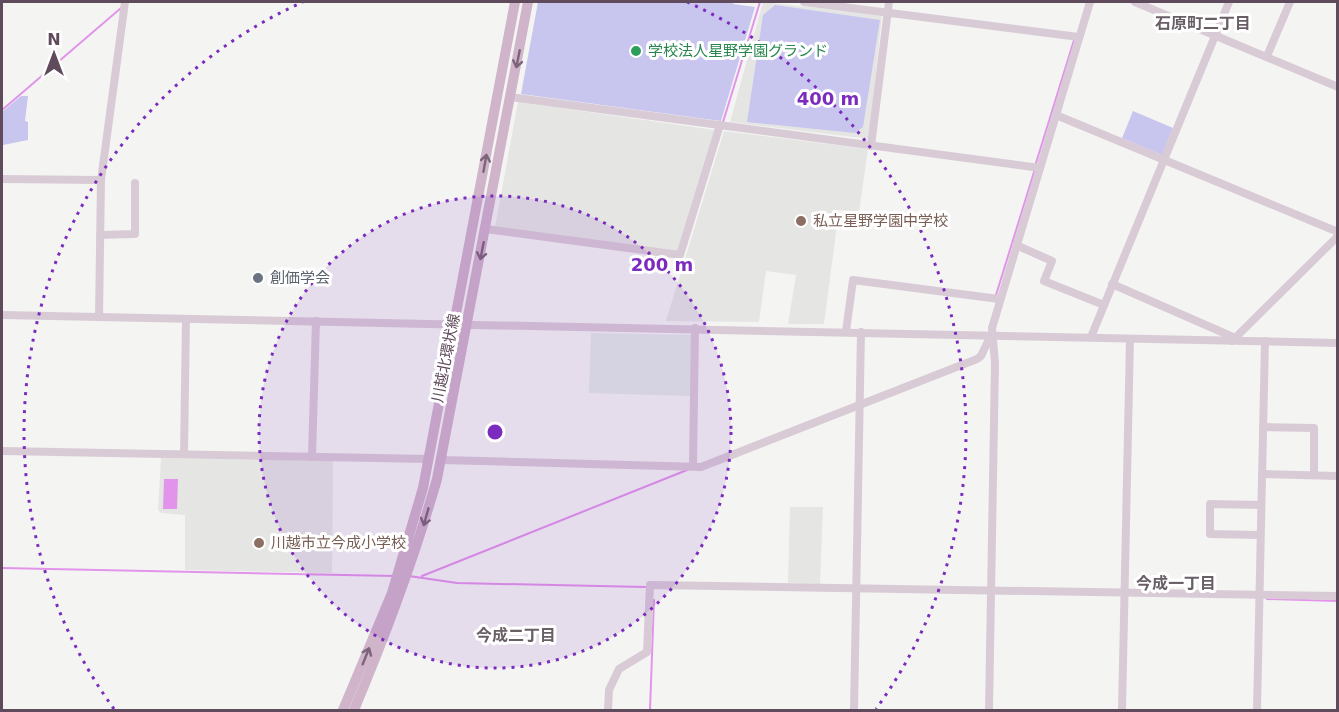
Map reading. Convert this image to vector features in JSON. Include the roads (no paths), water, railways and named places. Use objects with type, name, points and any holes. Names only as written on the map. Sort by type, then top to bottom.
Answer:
[{"type":"main road","name":"川越北環状線","points":[[343,711],[399,573],[423,488],[456,324],[515,2]]},
{"type":"main road","name":"川越北環状線","points":[[354,711],[418,547],[441,460],[528,2]]},
{"type":"street","points":[[99,317],[101,180],[125,2]]},
{"type":"street","points":[[804,2],[1079,37]]},
{"type":"street","points":[[871,146],[889,2]]},
{"type":"street","points":[[441,460],[702,467],[859,402],[981,356],[991,335],[999,299],[1090,2]]},
{"type":"street","points":[[1135,2],[1338,87]]},
{"type":"street","points":[[1091,337],[1229,2]]},
{"type":"street","points":[[1267,56],[1290,2]]},
{"type":"street","points":[[510,98],[1040,168]]},
{"type":"street","points":[[1056,115],[1164,158],[1337,238],[1245,330],[1232,339]]},
{"type":"street","points":[[486,229],[680,255],[720,125]]},
{"type":"street","points":[[2,179],[101,180]]},
{"type":"street","points":[[100,235],[135,234],[135,183]]},
{"type":"street","points":[[1016,245],[1052,261],[1044,281],[1104,305]]},
{"type":"street","points":[[846,331],[853,280],[999,299]]},
{"type":"street","points":[[1112,284],[1232,339]]},
{"type":"street","points":[[2,315],[1338,343]]},
{"type":"street","points":[[184,454],[186,319]]},
{"type":"street","points":[[312,457],[316,321]]},
{"type":"street","points":[[693,465],[695,328]]},
{"type":"street","points":[[854,711],[861,332]]},
{"type":"street","points":[[989,711],[994,363],[991,335]]},
{"type":"street","points":[[1122,711],[1130,339]]},
{"type":"street","points":[[1257,711],[1265,341]]},
{"type":"street","points":[[1263,427],[1314,428],[1314,475]]},
{"type":"street","points":[[2,451],[429,459]]},
{"type":"street","points":[[1262,474],[1338,476]]},
{"type":"street","points":[[1260,535],[1210,534],[1210,504],[1261,506]]},
{"type":"street","points":[[609,711],[609,690],[619,669],[648,652],[650,585],[1338,596]]},
{"type":"waterway","points":[[723,122],[760,2]]},
{"type":"waterway","points":[[2,110],[121,8]]},
{"type":"waterway","points":[[1036,163],[1074,40]]},
{"type":"waterway","points":[[996,295],[1034,172]]},
{"type":"waterway","points":[[422,576],[687,470]]},
{"type":"waterway","points":[[2,568],[395,576]]},
{"type":"waterway","points":[[409,576],[457,583],[645,587]]},
{"type":"waterway","points":[[1267,599],[1338,601]]},
{"type":"waterway","points":[[650,710],[654,600]]},
{"type":"place","name":"学校法人星野学園グランド","points":[[636,51]]},
{"type":"place","name":"私立星野学園中学校","points":[[801,221]]},
{"type":"place","name":"創価学会","points":[[258,278]]},
{"type":"place","name":"川越市立今成小学校","points":[[259,543]]},
{"type":"district","name":"石原町二丁目","points":[[1203,23]]},
{"type":"district","name":"今成一丁目","points":[[1176,583]]},
{"type":"district","name":"今成二丁目","points":[[516,635]]}]
